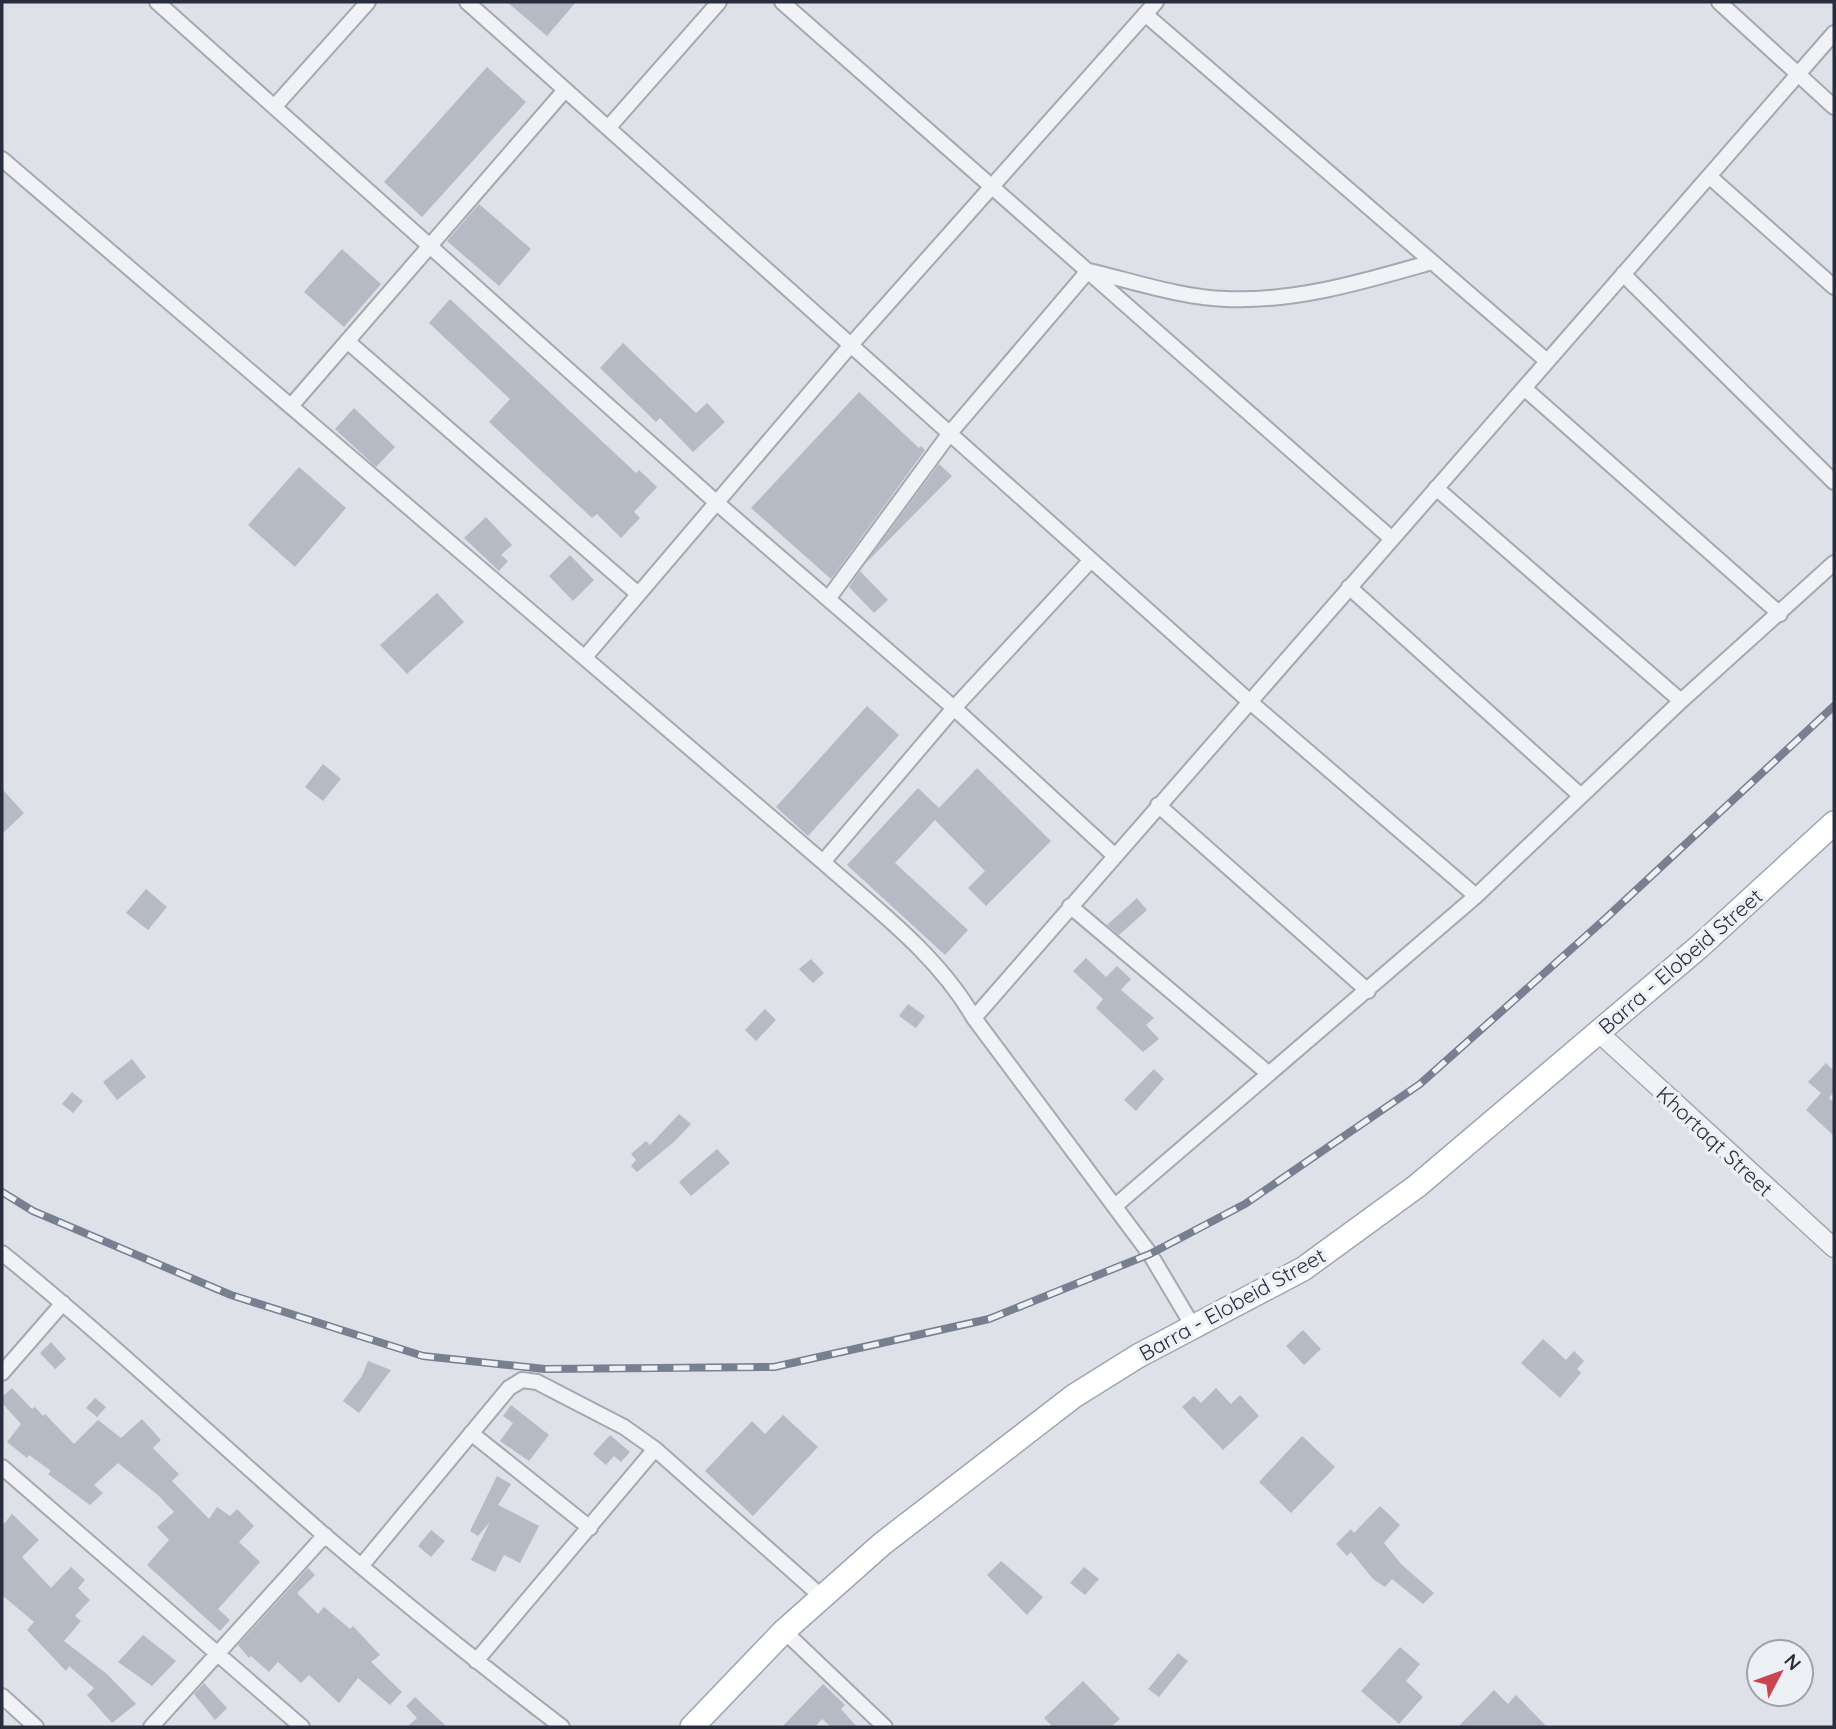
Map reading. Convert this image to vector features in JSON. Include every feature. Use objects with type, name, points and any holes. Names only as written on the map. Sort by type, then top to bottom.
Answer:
[{"type":"main road","name":"Barra - Elobeid Street","points":[[692,1727],[784,1631],[881,1544],[1074,1396],[1138,1356],[1303,1269],[1417,1186],[1700,946],[1834,823]]},
{"type":"street","points":[[157,2],[431,244],[717,503],[954,708],[1115,856]]},
{"type":"street","points":[[275,106],[368,2]]},
{"type":"street","points":[[467,2],[1249,701],[1476,896]]},
{"type":"street","points":[[608,128],[719,2]]},
{"type":"street","points":[[782,2],[1392,539]]},
{"type":"street","points":[[585,657],[850,346],[1156,2]]},
{"type":"street","points":[[1719,2],[1834,107]]},
{"type":"street","points":[[1145,14],[1547,361]]},
{"type":"street","points":[[974,1017],[1834,33]]},
{"type":"street","points":[[290,406],[565,90]]},
{"type":"street","points":[[2,159],[823,862],[918,948],[957,989],[974,1017],[1150,1254],[1194,1328]]},
{"type":"street","points":[[1709,176],[1834,287]]},
{"type":"street","points":[[1088,271],[1209,297],[1281,298],[1327,290],[1432,262]]},
{"type":"street","points":[[828,599],[950,433],[1088,271]]},
{"type":"street","points":[[1623,274],[1834,482]]},
{"type":"street","points":[[347,341],[638,594]]},
{"type":"street","points":[[1524,388],[1780,614]]},
{"type":"street","points":[[1436,488],[1681,701]]},
{"type":"street","points":[[823,862],[954,708],[1091,560]]},
{"type":"street","points":[[1115,1206],[1476,896],[1681,701],[1834,563]]},
{"type":"street","points":[[1349,587],[1581,796]]},
{"type":"street","points":[[1158,805],[1368,991]]},
{"type":"street","points":[[1070,906],[1269,1074]]},
{"type":"street","name":"Khortaqt Street","points":[[1598,1032],[1834,1248]]},
{"type":"street","points":[[2,1252],[325,1535],[476,1661],[562,1727]]},
{"type":"street","points":[[2,1373],[63,1303]]},
{"type":"street","points":[[362,1565],[509,1388],[522,1380],[537,1382],[624,1427],[655,1449],[822,1597]]},
{"type":"street","points":[[471,1433],[590,1528]]},
{"type":"street","points":[[476,1661],[655,1449]]},
{"type":"street","points":[[2,1467],[302,1727]]},
{"type":"street","points":[[151,1727],[325,1535]]},
{"type":"street","points":[[784,1631],[885,1727]]},
{"type":"street","points":[[2,1696],[36,1727]]},
{"type":"building","points":[[507,2],[576,2],[547,36]]},
{"type":"building","points":[[487,67],[526,102],[422,217],[384,182]]},
{"type":"building","points":[[479,204],[531,249],[499,286],[447,241]]},
{"type":"building","points":[[342,249],[381,284],[344,327],[304,292]]},
{"type":"building","points":[[450,299],[636,473],[639,470],[657,487],[634,512],[640,518],[621,538],[597,514],[592,518],[489,422],[510,399],[429,323]]},
{"type":"building","points":[[623,343],[696,413],[707,403],[725,422],[693,452],[660,418],[656,422],[600,368]]},
{"type":"building","points":[[859,392],[919,448],[921,446],[925,450],[831,579],[751,508]]},
{"type":"building","points":[[354,408],[395,447],[376,467],[335,429]]},
{"type":"building","points":[[939,464],[952,476],[865,564]]},
{"type":"building","points":[[299,467],[346,508],[295,567],[248,525]]},
{"type":"building","points":[[486,517],[512,545],[501,555],[508,561],[499,571],[464,538]]},
{"type":"building","points":[[570,555],[594,580],[573,601],[549,576]]},
{"type":"building","points":[[860,571],[888,600],[874,613],[849,587]]},
{"type":"building","points":[[437,593],[464,622],[407,674],[380,645]]},
{"type":"building","points":[[867,706],[899,735],[808,836],[776,807]]},
{"type":"building","points":[[323,764],[341,779],[323,801],[305,787]]},
{"type":"building","points":[[977,768],[1051,841],[986,906],[968,888],[985,871],[935,820],[895,863],[968,930],[945,955],[847,865],[918,788],[939,808]]},
{"type":"building","points":[[2,789],[24,813],[2,834]]},
{"type":"building","points":[[146,889],[167,907],[148,930],[126,913]]},
{"type":"building","points":[[1137,898],[1147,910],[1119,935],[1107,925]]},
{"type":"building","points":[[1086,958],[1106,977],[1117,966],[1131,979],[1121,990],[1154,1018],[1146,1025],[1159,1039],[1143,1052],[1096,1008],[1103,999],[1073,971]]},
{"type":"building","points":[[811,959],[824,973],[813,983],[799,969]]},
{"type":"building","points":[[908,1004],[925,1016],[916,1028],[899,1016]]},
{"type":"building","points":[[765,1009],[776,1020],[756,1041],[745,1030]]},
{"type":"building","points":[[132,1059],[146,1077],[117,1100],[103,1082]]},
{"type":"building","points":[[1826,1063],[1834,1071],[1834,1092],[1829,1098],[1834,1103],[1834,1136],[1806,1110],[1821,1093],[1808,1082]]},
{"type":"building","points":[[1154,1069],[1164,1079],[1136,1111],[1124,1100]]},
{"type":"building","points":[[72,1092],[83,1101],[73,1113],[62,1104]]},
{"type":"building","points":[[679,1114],[691,1124],[674,1142],[637,1172],[631,1166],[636,1160],[631,1154],[646,1141],[650,1145]]},
{"type":"building","points":[[717,1149],[730,1163],[691,1196],[679,1182]]},
{"type":"building","points":[[1303,1330],[1321,1349],[1304,1365],[1286,1346]]},
{"type":"building","points":[[1543,1339],[1566,1360],[1574,1351],[1584,1361],[1577,1369],[1581,1373],[1560,1398],[1521,1363]]},
{"type":"building","points":[[51,1342],[66,1359],[55,1369],[40,1353]]},
{"type":"building","points":[[368,1361],[391,1370],[359,1413],[343,1401],[362,1376]]},
{"type":"building","points":[[12,1388],[32,1409],[35,1407],[43,1416],[45,1414],[74,1444],[98,1420],[121,1438],[142,1419],[161,1440],[153,1448],[179,1474],[172,1481],[209,1519],[217,1507],[230,1516],[237,1509],[254,1526],[239,1542],[260,1562],[218,1609],[230,1620],[220,1631],[147,1565],[169,1540],[157,1527],[174,1512],[158,1495],[118,1463],[94,1485],[103,1493],[90,1505],[48,1474],[51,1471],[29,1455],[27,1458],[7,1442],[21,1424],[2,1403],[2,1397]]},
{"type":"building","points":[[1216,1388],[1231,1404],[1240,1395],[1259,1416],[1223,1450],[1182,1407],[1194,1396],[1201,1403]]},
{"type":"building","points":[[95,1398],[106,1407],[97,1417],[86,1408]]},
{"type":"building","points":[[511,1405],[549,1435],[529,1461],[500,1441],[513,1423],[503,1416]]},
{"type":"building","points":[[783,1415],[818,1447],[753,1516],[705,1471],[752,1421],[765,1434]]},
{"type":"building","points":[[610,1435],[630,1452],[621,1462],[614,1456],[606,1465],[593,1454]]},
{"type":"building","points":[[1302,1436],[1335,1467],[1291,1513],[1259,1482]]},
{"type":"building","points":[[497,1476],[511,1484],[498,1505],[539,1526],[520,1563],[504,1555],[495,1572],[471,1560],[490,1522],[478,1536],[470,1531]]},
{"type":"building","points":[[1380,1506],[1400,1525],[1384,1543],[1401,1564],[1434,1593],[1423,1604],[1392,1579],[1385,1587],[1373,1579],[1351,1552],[1347,1556],[1336,1544],[1351,1529],[1354,1533]]},
{"type":"building","points":[[12,1514],[39,1540],[22,1557],[51,1588],[71,1567],[85,1580],[78,1588],[90,1600],[75,1616],[81,1621],[64,1641],[107,1674],[136,1704],[112,1723],[87,1695],[94,1688],[69,1666],[66,1671],[27,1630],[34,1622],[2,1595],[2,1526]]},
{"type":"building","points":[[431,1530],[445,1541],[431,1557],[418,1546]]},
{"type":"building","points":[[1001,1561],[1043,1597],[1027,1615],[987,1575]]},
{"type":"building","points":[[1084,1567],[1099,1579],[1085,1595],[1070,1583]]},
{"type":"building","points":[[308,1568],[315,1575],[297,1593],[318,1614],[324,1607],[350,1629],[353,1626],[380,1655],[371,1662],[402,1692],[390,1705],[358,1678],[339,1703],[309,1675],[301,1683],[278,1662],[269,1672],[251,1656],[249,1658],[238,1645]]},
{"type":"building","points":[[143,1635],[176,1661],[152,1686],[118,1662]]},
{"type":"building","points":[[1400,1647],[1420,1664],[1406,1681],[1423,1697],[1399,1724],[1361,1691]]},
{"type":"building","points":[[1178,1653],[1188,1661],[1159,1697],[1148,1689]]},
{"type":"building","points":[[1083,1681],[1120,1719],[1111,1727],[1053,1727],[1044,1718]]},
{"type":"building","points":[[204,1683],[227,1708],[215,1720],[194,1694]]},
{"type":"building","points":[[823,1684],[845,1705],[841,1709],[857,1727],[831,1727],[822,1719],[815,1727],[782,1727]]},
{"type":"building","points":[[1494,1690],[1508,1704],[1516,1695],[1547,1727],[1458,1727]]},
{"type":"building","points":[[415,1697],[447,1727],[407,1727],[417,1718],[406,1706]]},
{"type":"railway","points":[[2,1192],[33,1211],[231,1295],[423,1356],[545,1369],[774,1367],[989,1319],[1150,1254],[1245,1204],[1420,1084],[1605,919],[1834,706]]}]
